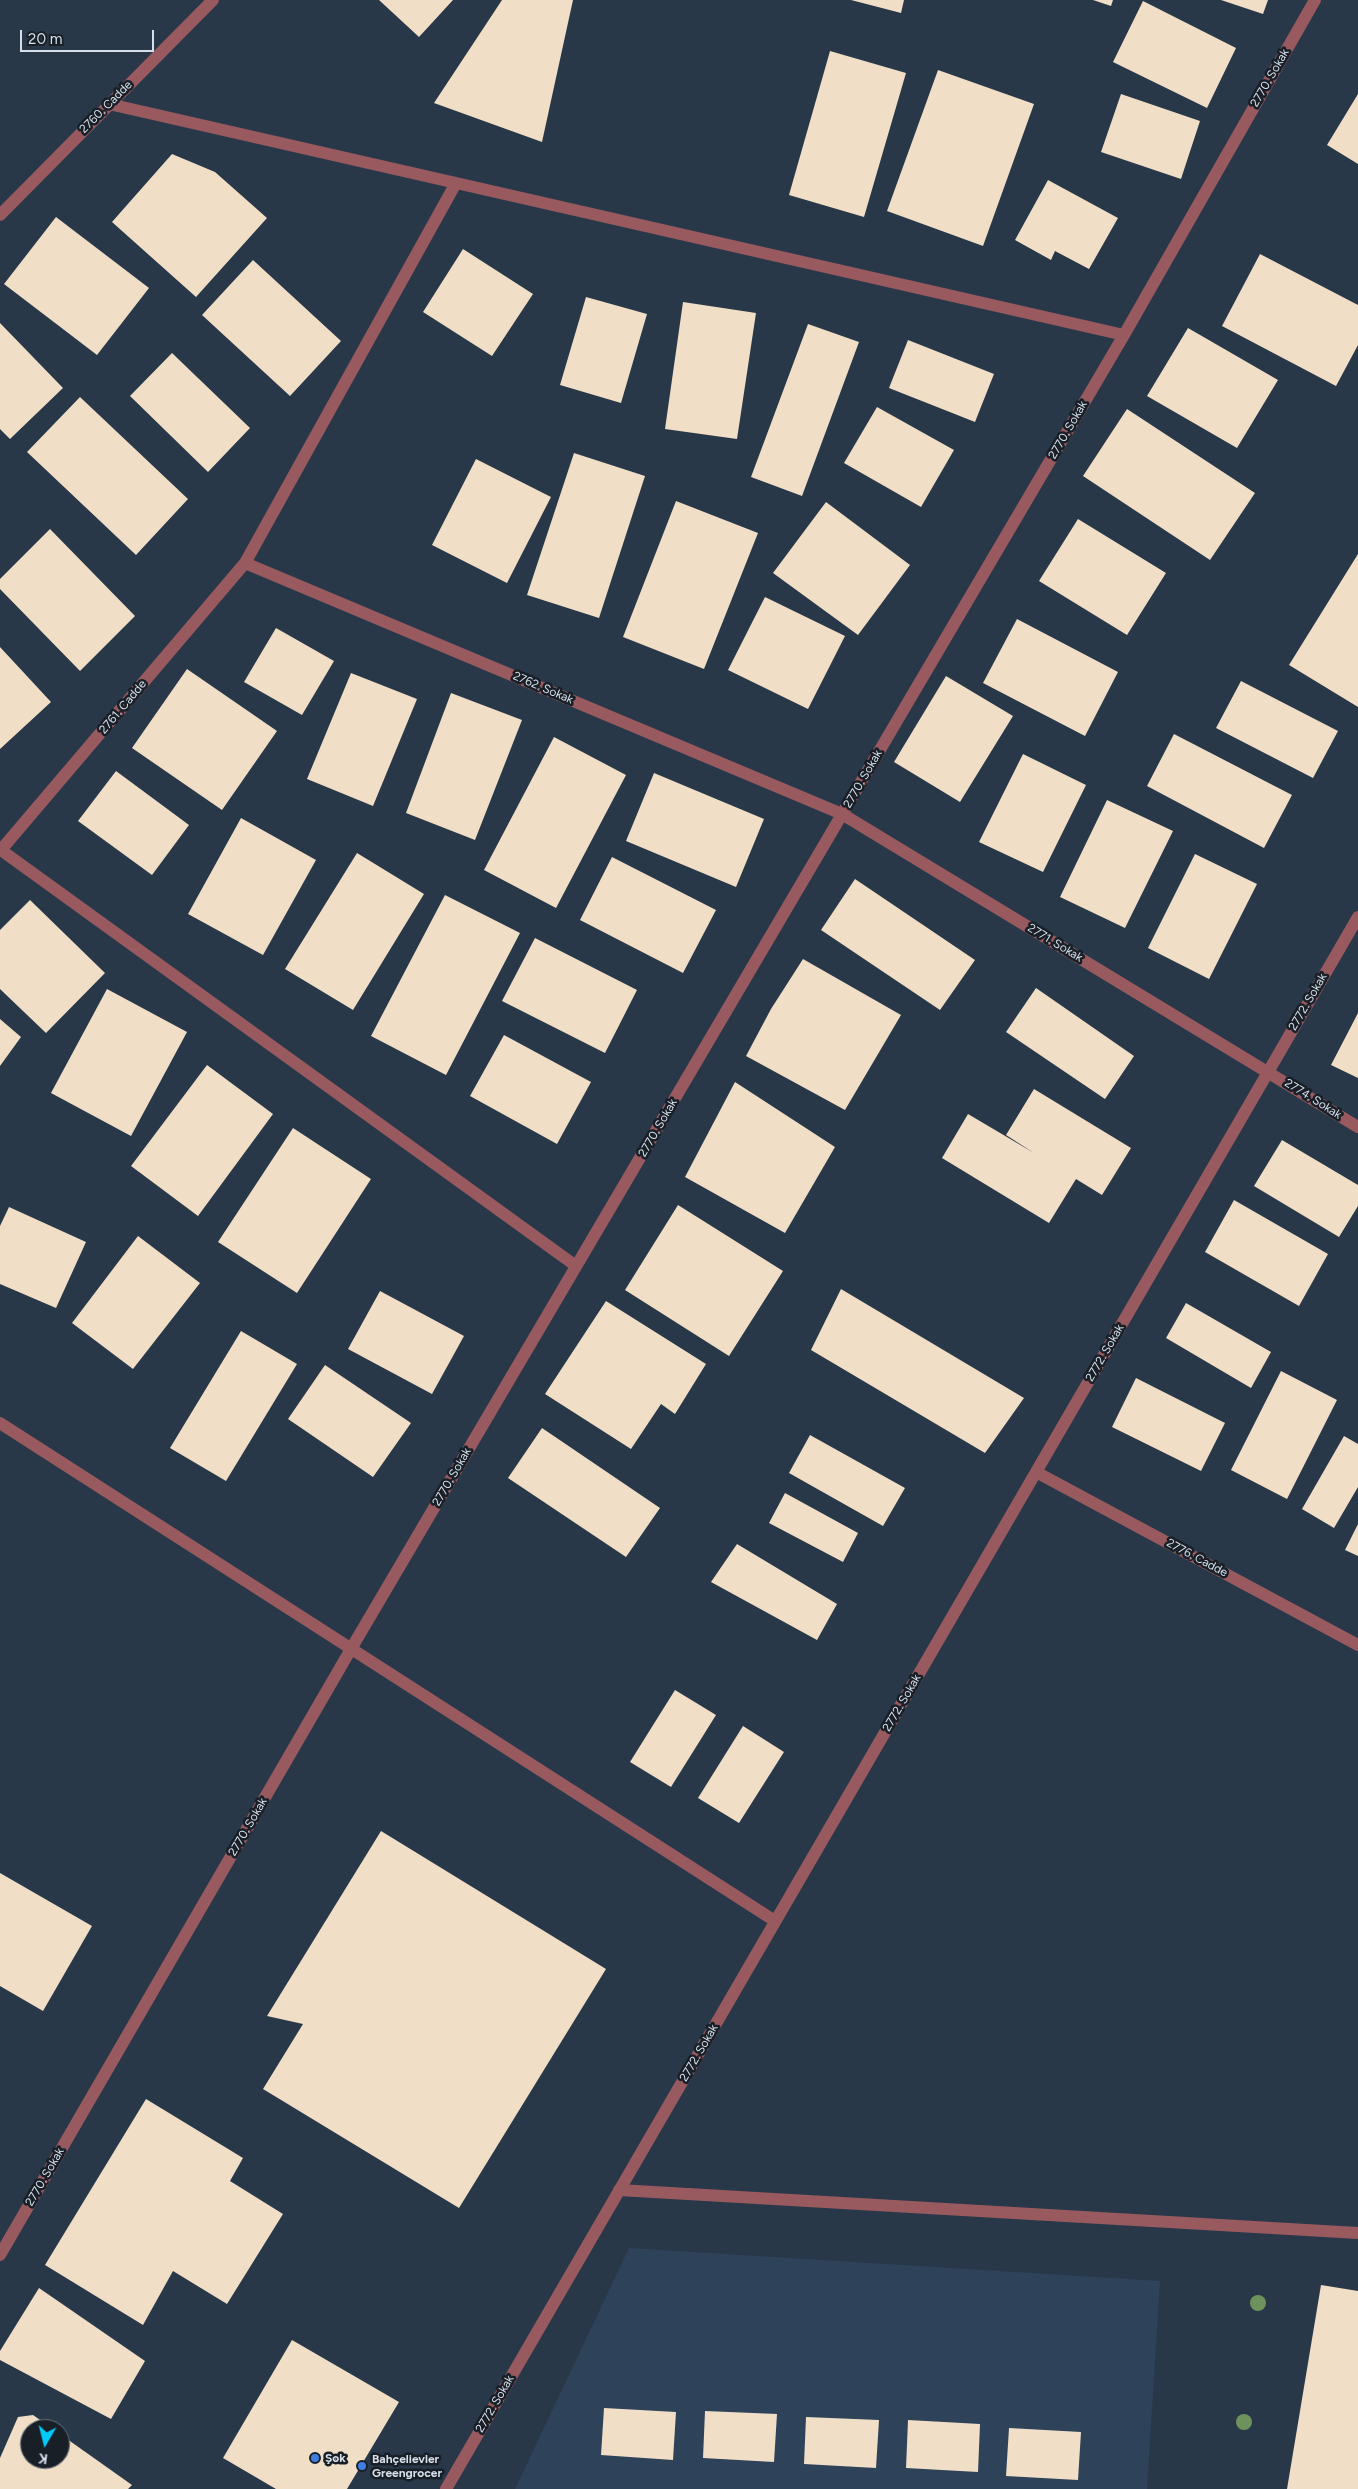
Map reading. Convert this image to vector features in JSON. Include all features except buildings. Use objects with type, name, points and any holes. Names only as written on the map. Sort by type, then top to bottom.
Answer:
[{"type":"street","name":"2760. Cadde","points":[[0,215],[212,0]]},
{"type":"street","name":"2770. Sokak","points":[[0,2255],[576,1266],[1124,334],[1315,0]]},
{"type":"street","points":[[109,104],[1124,334]]},
{"type":"street","name":"2761. Cadde","points":[[1,850],[245,563],[456,183]]},
{"type":"street","name":"2762. Sokak","points":[[245,563],[842,814]]},
{"type":"street","name":"2771. Sokak","points":[[842,814],[1268,1072]]},
{"type":"street","points":[[1,850],[576,1266]]},
{"type":"street","name":"2772. Sokak","points":[[446,2489],[1358,917]]},
{"type":"street","name":"2774. Sokak","points":[[1268,1072],[1358,1126]]},
{"type":"street","points":[[0,1422],[775,1921]]},
{"type":"street","name":"2776. Cadde","points":[[1036,1472],[1358,1645]]},
{"type":"street","points":[[619,2190],[1358,2233]]},
{"type":"shaded area","points":[[629,2248],[1160,2281],[1147,2489],[515,2489]]},
{"type":"place","name":"Şok","points":[[315,2458]]},
{"type":"place","name":"Bahçelievler Greengrocer","points":[[362,2466]]}]
